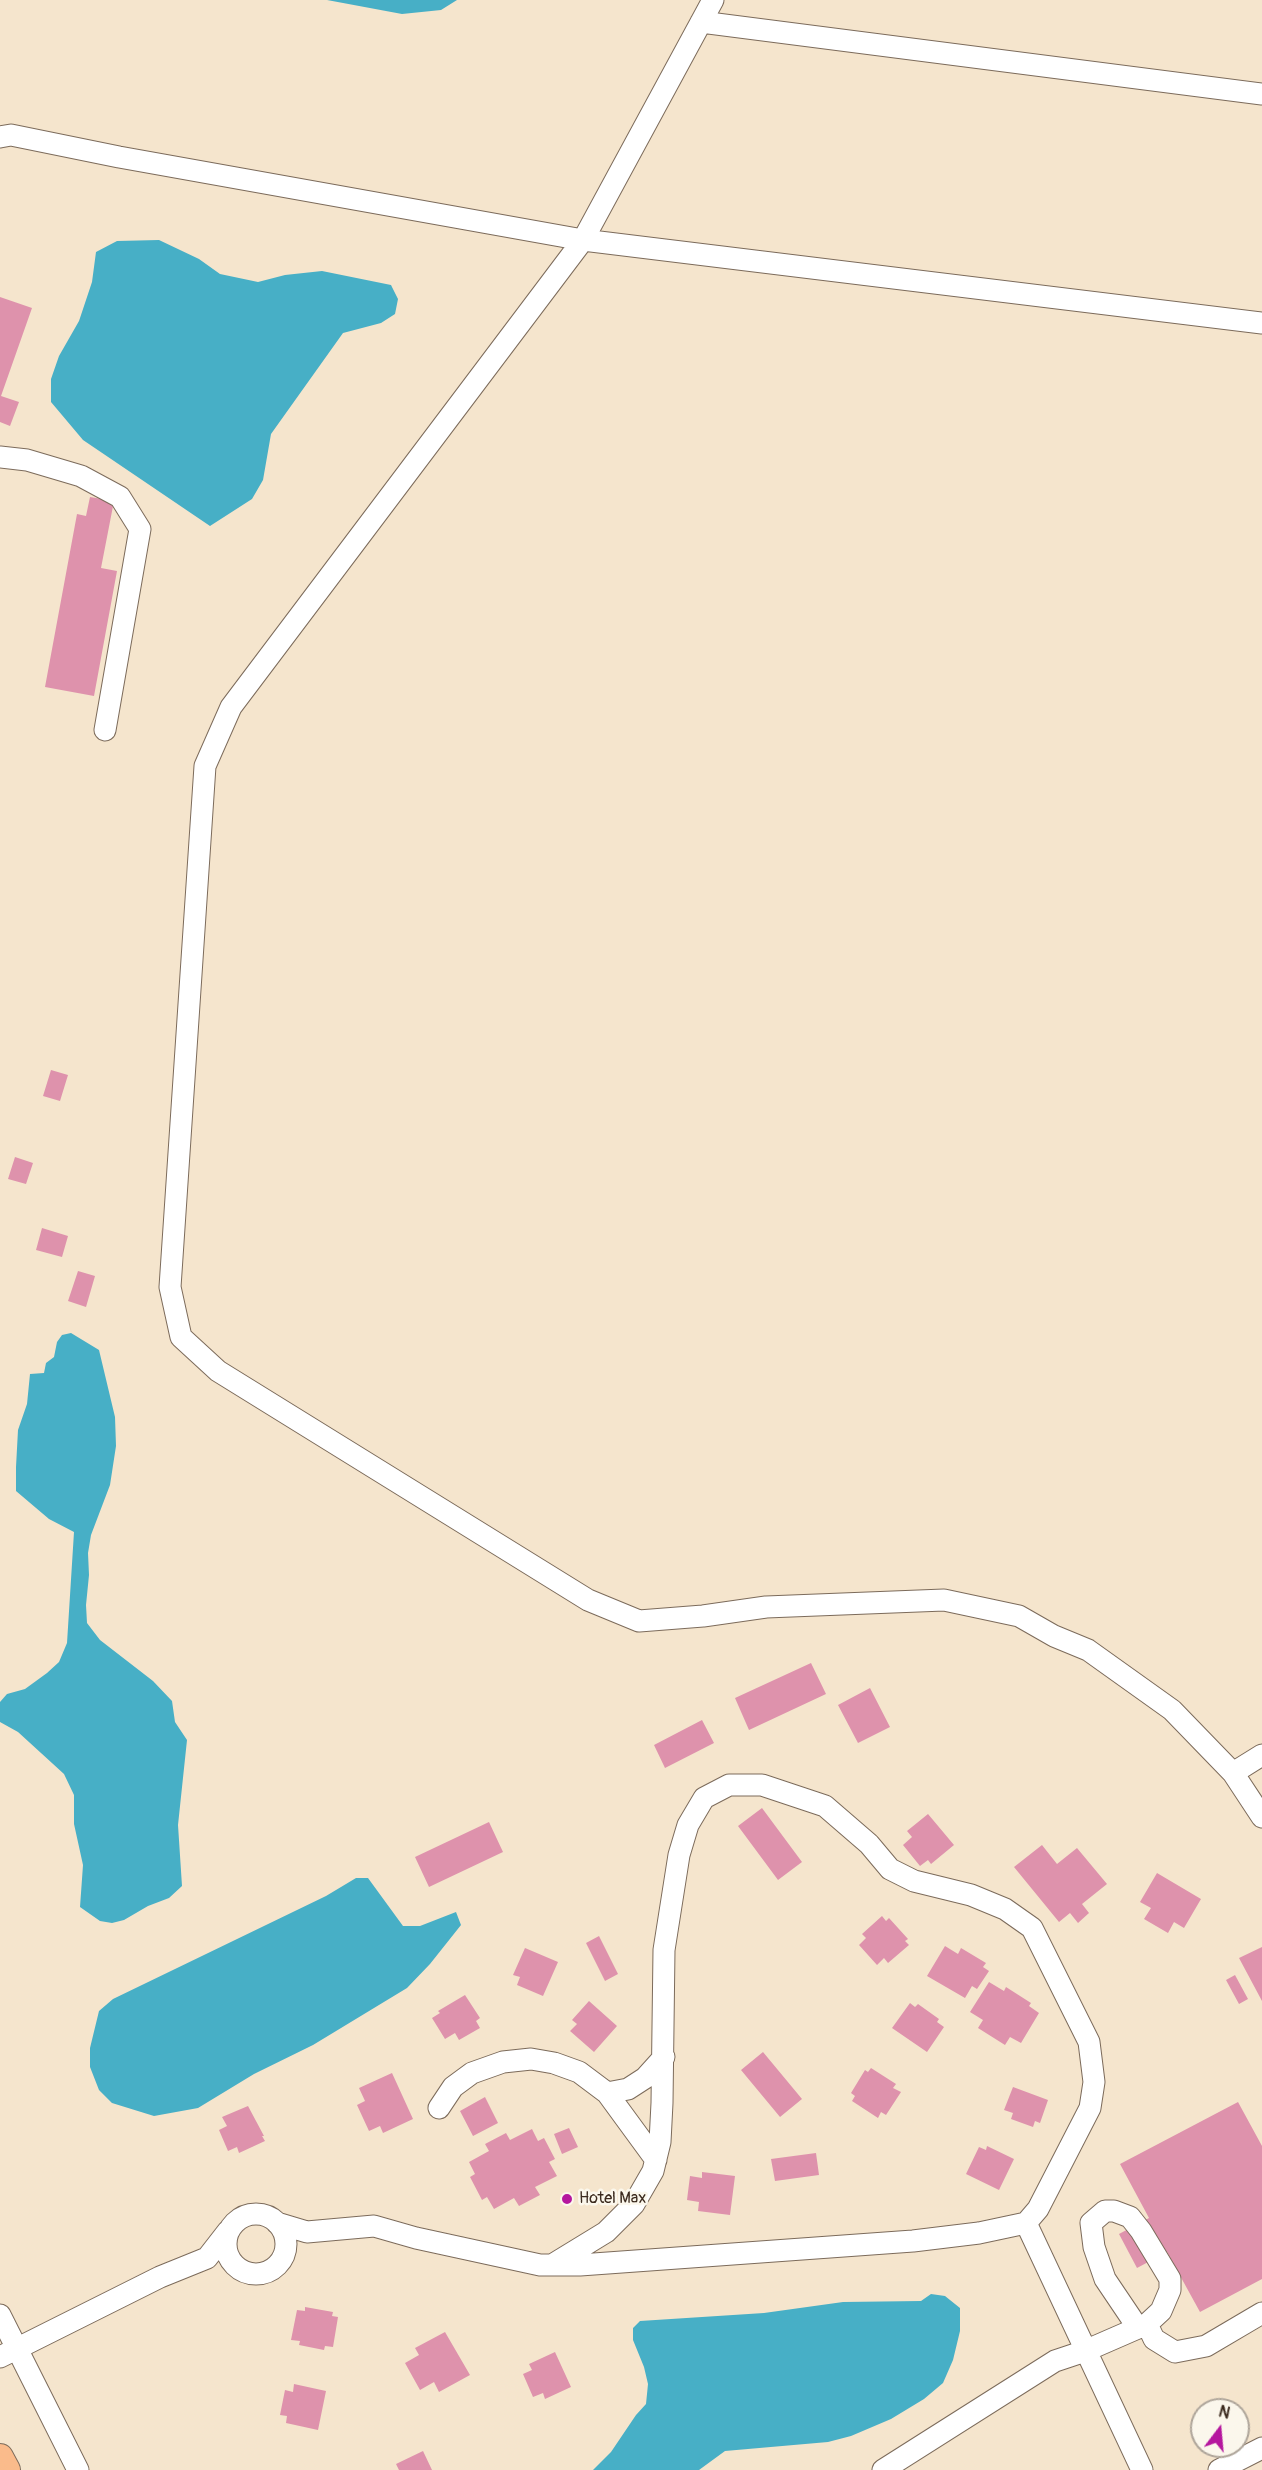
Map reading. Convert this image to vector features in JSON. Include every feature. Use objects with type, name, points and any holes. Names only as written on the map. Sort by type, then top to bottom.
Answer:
[{"type":"main road","points":[[0,2457],[7,2470]]},
{"type":"street","points":[[713,0],[583,240],[231,707],[205,766],[170,1287],[181,1337],[218,1371],[588,1600],[639,1621],[703,1616],[766,1607],[944,1600],[1019,1616],[1054,1636],[1088,1650],[1162,1704],[1233,1773],[1262,1817]]},
{"type":"street","points":[[701,22],[1262,94]]},
{"type":"street","points":[[0,137],[10,135],[119,157],[583,240],[1262,323]]},
{"type":"street","points":[[0,457],[27,460],[81,476],[120,497],[140,529],[105,730]]},
{"type":"street","points":[[1233,1773],[1262,1755]]},
{"type":"street","points":[[8,2352],[160,2277],[207,2258],[234,2222],[253,2213],[263,2214],[277,2223],[307,2232],[374,2226],[475,2252],[540,2265],[552,2265],[591,2265],[913,2241],[979,2233],[1026,2223],[1038,2209],[1090,2108],[1094,2082],[1089,2042],[1032,1928],[1005,1909],[971,1895],[914,1881],[890,1869],[869,1844],[825,1806],[762,1785],[729,1785],[704,1798],[688,1825],[679,1855],[664,1950],[662,2002],[664,2057],[660,2142],[653,2171],[634,2204],[606,2232],[552,2265]]},
{"type":"street","points":[[607,2093],[628,2089],[645,2078],[664,2057]]},
{"type":"street","points":[[439,2108],[453,2087],[472,2073],[503,2062],[531,2059],[579,2072],[607,2093],[656,2160]]},
{"type":"street","points":[[883,2470],[1055,2361],[1085,2351],[1142,2326],[1161,2311],[1170,2290],[1170,2279],[1142,2231],[1130,2217],[1114,2211],[1105,2211],[1091,2223],[1094,2247],[1105,2279],[1142,2326],[1154,2339],[1175,2352],[1206,2346],[1262,2313]]},
{"type":"street","points":[[277,2223],[285,2236],[285,2251]]},
{"type":"street","points":[[1026,2223],[1142,2470]]},
{"type":"street","points":[[228,2231],[225,2241],[226,2252],[236,2267]]},
{"type":"street","points":[[207,2258],[248,2273],[259,2274],[277,2265],[285,2251],[307,2232]]},
{"type":"street","points":[[0,2315],[8,2352],[78,2470]]},
{"type":"street","points":[[1219,2470],[1262,2448]]},
{"type":"water","points":[[327,0],[457,0],[441,10],[402,14]]},
{"type":"water","points":[[159,240],[199,259],[220,274],[258,282],[285,275],[322,271],[391,285],[398,299],[395,314],[381,323],[343,333],[271,434],[263,480],[252,499],[210,526],[83,440],[51,402],[51,379],[59,356],[79,321],[92,282],[96,252],[117,241]]},
{"type":"water","points":[[71,1333],[99,1350],[115,1417],[116,1446],[110,1485],[91,1535],[88,1553],[87,1623],[100,1640],[153,1681],[172,1701],[175,1722],[187,1740],[178,1825],[182,1886],[169,1898],[148,1906],[124,1920],[112,1923],[100,1921],[80,1907],[83,1865],[74,1824],[74,1795],[64,1774],[18,1732],[0,1722],[0,1702],[7,1694],[25,1689],[47,1673],[59,1662],[67,1643],[74,1532],[49,1519],[16,1491],[16,1467],[18,1430],[27,1404],[30,1374],[44,1373],[46,1363],[54,1357],[57,1342],[62,1335]]},
{"type":"water","points":[[356,1878],[368,1878],[403,1926],[420,1926],[456,1912],[461,1925],[430,1964],[407,1988],[313,2045],[254,2074],[198,2108],[154,2116],[112,2103],[99,2090],[90,2067],[90,2048],[99,2011],[113,1999],[326,1896]]},
{"type":"water","points":[[931,2294],[945,2296],[960,2308],[960,2331],[953,2360],[943,2383],[924,2399],[891,2419],[851,2436],[828,2442],[725,2451],[699,2470],[593,2470],[611,2452],[646,2404],[648,2384],[633,2340],[633,2328],[640,2321],[764,2313],[843,2302],[921,2301]]},
{"type":"building","points":[[0,297],[32,308],[1,396],[19,402],[10,426],[0,422]]},
{"type":"building","points":[[90,497],[114,501],[101,568],[117,571],[94,696],[45,687],[77,514],[86,516]]},
{"type":"building","points":[[51,1070],[68,1075],[60,1101],[43,1096]]},
{"type":"building","points":[[15,1157],[33,1163],[26,1184],[8,1179]]},
{"type":"building","points":[[42,1228],[68,1236],[62,1257],[36,1250]]},
{"type":"building","points":[[78,1271],[95,1276],[86,1307],[68,1301]]},
{"type":"building","points":[[811,1663],[826,1694],[749,1730],[735,1698]]},
{"type":"building","points":[[870,1688],[890,1727],[858,1743],[838,1705]]},
{"type":"building","points":[[702,1720],[714,1743],[665,1768],[654,1745]]},
{"type":"building","points":[[762,1808],[802,1862],[778,1880],[738,1826]]},
{"type":"building","points":[[928,1814],[954,1845],[931,1864],[928,1860],[920,1866],[903,1845],[912,1837],[907,1831]]},
{"type":"building","points":[[489,1822],[503,1852],[429,1887],[415,1857]]},
{"type":"building","points":[[1042,1845],[1057,1864],[1077,1848],[1107,1884],[1082,1904],[1089,1913],[1078,1923],[1070,1913],[1059,1922],[1014,1867]]},
{"type":"building","points":[[1157,1873],[1201,1899],[1184,1928],[1174,1922],[1168,1933],[1144,1919],[1151,1908],[1140,1902]]},
{"type":"building","points":[[882,1916],[886,1921],[889,1918],[908,1939],[905,1941],[909,1945],[888,1963],[884,1958],[877,1965],[859,1945],[866,1938],[862,1934]]},
{"type":"building","points":[[599,1936],[618,1974],[605,1981],[586,1943]]},
{"type":"building","points":[[945,1946],[958,1954],[961,1948],[986,1963],[983,1967],[989,1971],[977,1989],[972,1986],[965,1998],[927,1976]]},
{"type":"building","points":[[1262,1947],[1262,2001],[1239,1958]]},
{"type":"building","points":[[525,1948],[558,1962],[543,1996],[517,1985],[520,1977],[513,1975]]},
{"type":"building","points":[[1235,1975],[1248,1999],[1239,2004],[1226,1980]]},
{"type":"building","points":[[989,1982],[1004,1991],[1006,1987],[1031,2003],[1029,2006],[1039,2013],[1021,2043],[1010,2037],[1005,2045],[978,2028],[983,2020],[970,2012]]},
{"type":"building","points":[[465,1995],[480,2018],[476,2021],[480,2028],[459,2040],[455,2033],[445,2039],[432,2018],[440,2013],[438,2011]]},
{"type":"building","points":[[589,2001],[617,2026],[594,2052],[570,2031],[577,2024],[572,2020]]},
{"type":"building","points":[[910,2003],[915,2007],[918,2004],[939,2019],[937,2022],[944,2027],[927,2052],[892,2028]]},
{"type":"building","points":[[763,2052],[802,2099],[780,2117],[741,2070]]},
{"type":"building","points":[[871,2068],[896,2084],[893,2088],[901,2092],[886,2115],[881,2112],[878,2118],[852,2101],[855,2096],[851,2093],[865,2070],[868,2072]]},
{"type":"building","points":[[392,2073],[413,2119],[383,2133],[380,2126],[369,2131],[357,2105],[365,2101],[359,2088]]},
{"type":"building","points":[[1013,2087],[1048,2100],[1040,2123],[1035,2121],[1033,2127],[1011,2119],[1013,2113],[1004,2110]]},
{"type":"building","points":[[485,2097],[498,2123],[473,2136],[460,2111]]},
{"type":"building","points":[[1238,2102],[1262,2146],[1262,2279],[1200,2312],[1167,2252],[1137,2268],[1119,2234],[1149,2218],[1120,2164]]},
{"type":"building","points":[[248,2106],[265,2141],[239,2153],[237,2147],[228,2151],[219,2130],[227,2126],[222,2117]]},
{"type":"building","points":[[569,2128],[578,2147],[562,2154],[554,2134]]},
{"type":"building","points":[[532,2129],[538,2141],[544,2138],[555,2159],[549,2162],[557,2176],[535,2187],[540,2195],[519,2206],[514,2198],[494,2209],[487,2197],[482,2200],[470,2177],[475,2174],[469,2162],[489,2151],[485,2144],[506,2133],[510,2140]]},
{"type":"building","points":[[987,2146],[1014,2159],[999,2190],[966,2174],[979,2147],[986,2150]]},
{"type":"building","points":[[816,2153],[819,2175],[775,2181],[771,2159]]},
{"type":"building","points":[[702,2172],[735,2176],[730,2215],[698,2211],[699,2202],[687,2200],[690,2176],[702,2178]]},
{"type":"building","points":[[305,2307],[333,2312],[332,2316],[338,2317],[333,2347],[325,2346],[324,2350],[299,2345],[300,2341],[291,2340],[297,2310],[305,2311]]},
{"type":"building","points":[[445,2332],[470,2375],[439,2392],[434,2382],[420,2390],[405,2363],[419,2355],[415,2348]]},
{"type":"building","points":[[555,2352],[571,2387],[545,2399],[543,2393],[533,2397],[523,2374],[532,2370],[529,2364]]},
{"type":"building","points":[[294,2384],[326,2391],[318,2430],[286,2423],[287,2416],[280,2415],[285,2390],[293,2392]]},
{"type":"building","points":[[423,2451],[432,2470],[399,2470],[396,2464]]},
{"type":"place","name":"Hotel Max","points":[[567,2199]]}]
